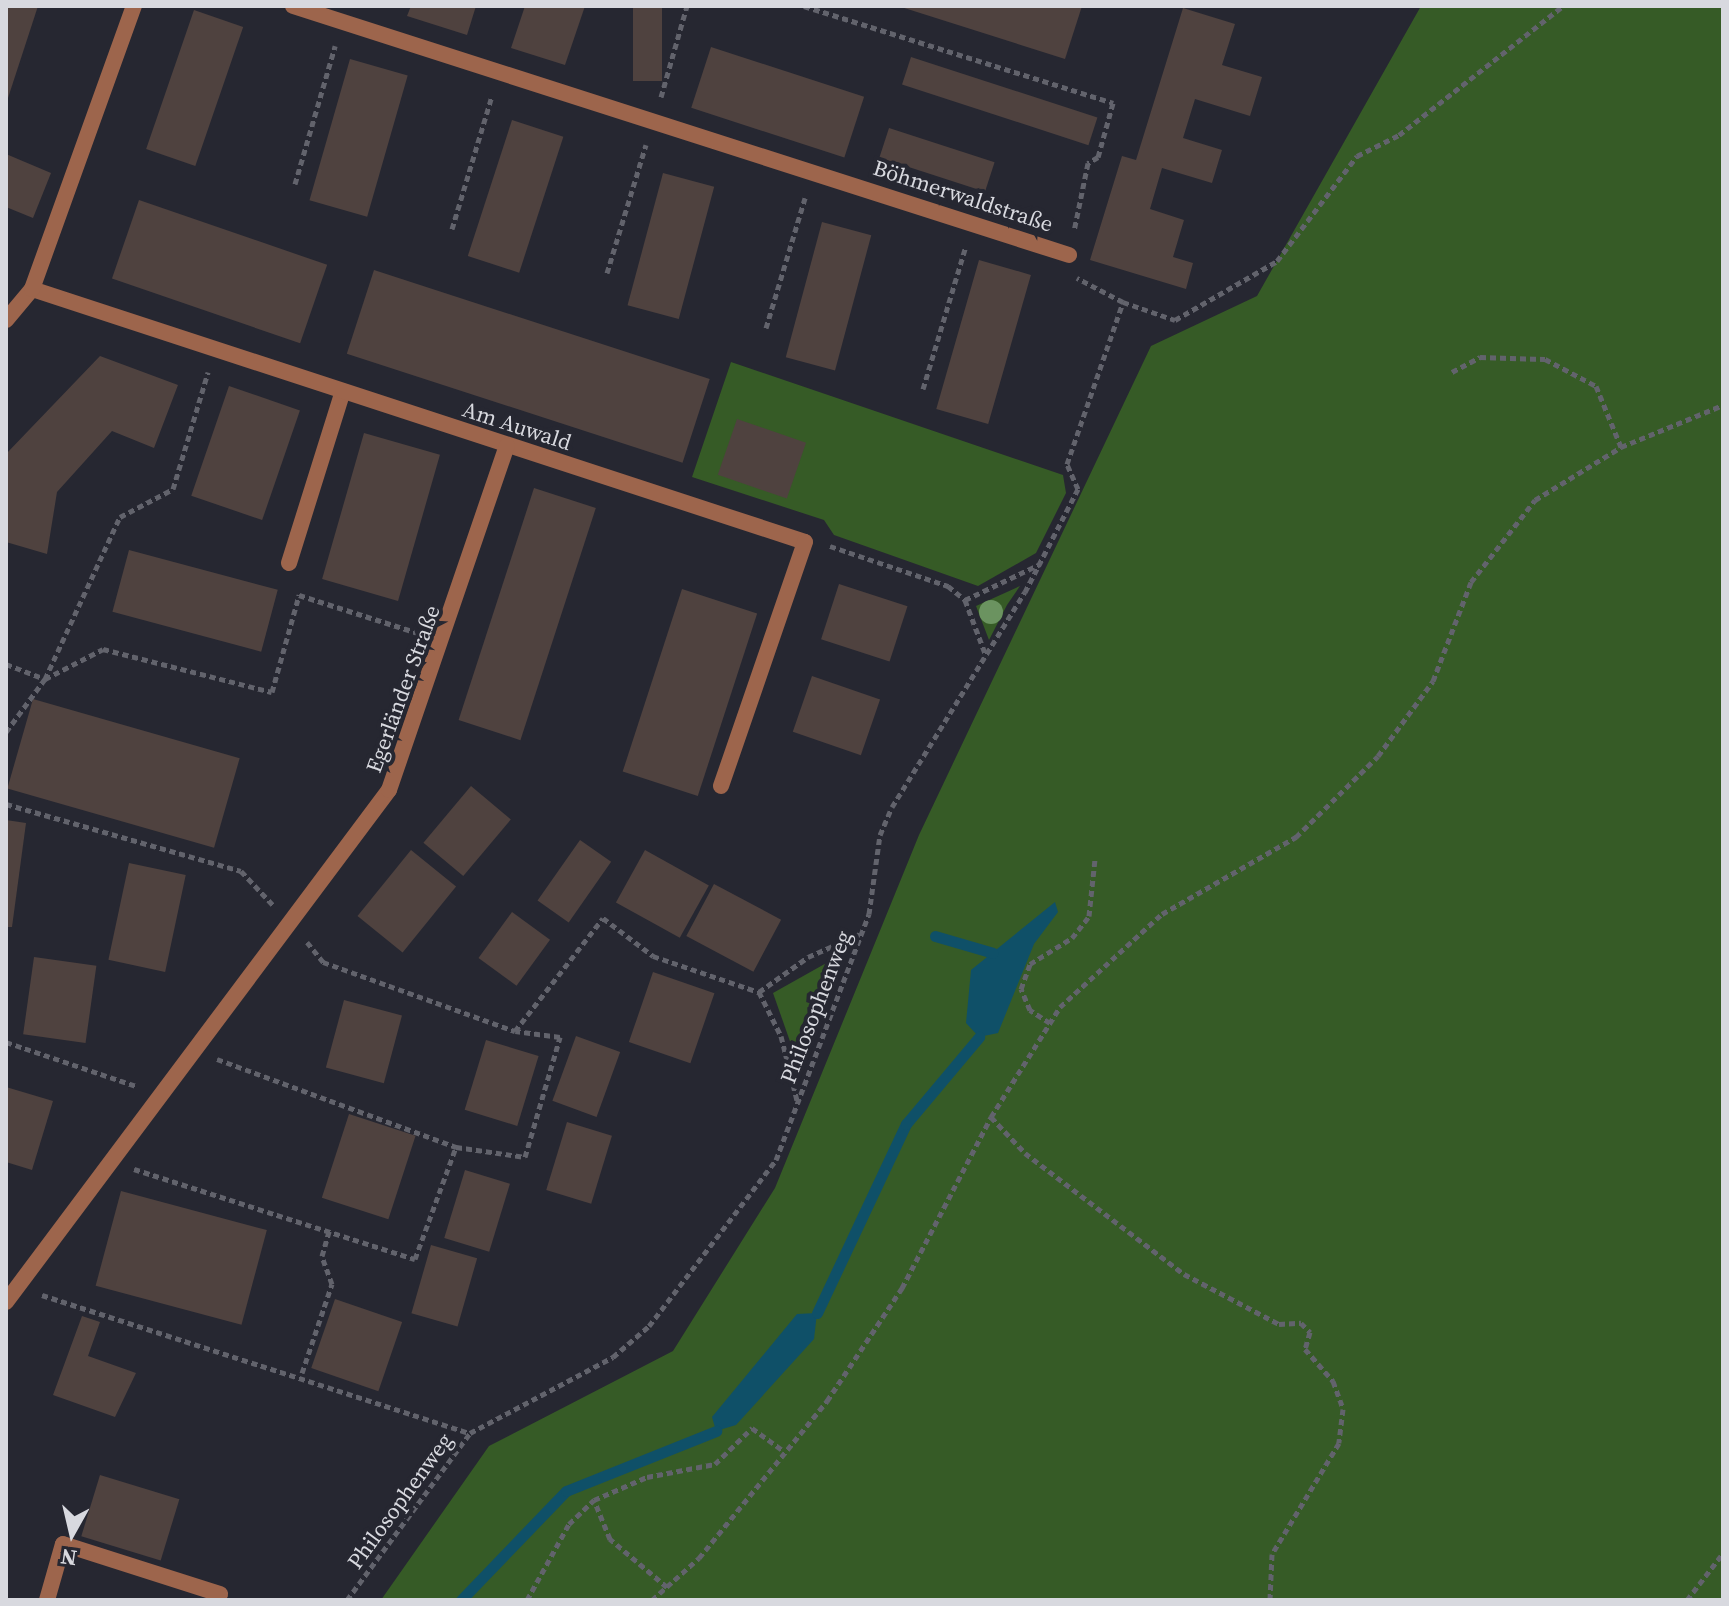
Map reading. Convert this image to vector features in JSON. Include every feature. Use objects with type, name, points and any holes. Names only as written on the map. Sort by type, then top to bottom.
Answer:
[{"type":"street","points":[[6,320],[32,289],[134,6]]},
{"type":"street","name":"Böhmerwaldstraße","points":[[293,6],[814,170],[1069,255]]},
{"type":"street","name":"Am Auwald","points":[[32,289],[342,394],[805,542]]},
{"type":"street","points":[[289,563],[342,394]]},
{"type":"street","name":"Egerländer Straße","points":[[8,1293],[111,1162],[389,790],[445,642],[507,446]]},
{"type":"street","points":[[721,786],[805,542]]},
{"type":"street","points":[[47,1600],[63,1544],[220,1594]]},
{"type":"path","points":[[607,273],[687,6]]},
{"type":"path","name":"Böhmerwaldstraße","points":[[804,6],[1113,103],[1098,157],[1088,163],[1069,255]]},
{"type":"path","points":[[1069,255],[1074,277],[1123,302],[1175,320],[1277,261],[1357,156],[1399,135],[1563,6]]},
{"type":"path","points":[[295,184],[343,22]]},
{"type":"path","points":[[452,229],[500,71]]},
{"type":"path","points":[[766,328],[814,170]]},
{"type":"path","points":[[923,389],[973,222]]},
{"type":"path","name":"Philosophenweg","points":[[347,1600],[470,1433],[613,1357],[649,1326],[776,1160],[861,934],[892,807],[986,657],[1040,564],[1078,489],[1067,464],[1123,302]]},
{"type":"path","points":[[6,732],[45,679],[120,517],[173,489],[214,352]]},
{"type":"path","points":[[1452,372],[1480,357],[1545,359],[1596,386],[1621,447]]},
{"type":"path","points":[[652,1600],[667,1587],[827,1401],[902,1288],[991,1117],[1050,1023],[1162,914],[1296,837],[1378,756],[1433,681],[1471,582],[1535,500],[1621,447],[1723,405]]},
{"type":"path","points":[[805,542],[933,580],[965,600],[986,657]]},
{"type":"path","points":[[965,600],[1040,564]]},
{"type":"path","points":[[6,664],[45,679],[103,649],[272,692],[299,595],[445,642]]},
{"type":"path","points":[[6,804],[241,871],[323,962],[515,1031],[560,1037],[525,1157],[456,1147],[192,1050]]},
{"type":"path","points":[[1050,1023],[1030,1010],[1021,989],[1030,964],[1072,938],[1089,916],[1095,859]]},
{"type":"path","points":[[515,1031],[603,918],[653,956],[759,992],[781,1036],[797,1102]]},
{"type":"path","points":[[759,992],[808,957],[861,934]]},
{"type":"path","points":[[6,1042],[160,1094]]},
{"type":"path","points":[[991,1117],[1025,1153],[1184,1274],[1266,1318],[1301,1323],[1310,1332],[1305,1349],[1333,1381],[1343,1409],[1339,1443],[1272,1554],[1270,1600]]},
{"type":"path","points":[[111,1162],[415,1259],[456,1147]]},
{"type":"path","points":[[302,1373],[332,1284],[322,1256],[329,1231]]},
{"type":"path","points":[[8,1293],[302,1373],[470,1433]]},
{"type":"path","points":[[527,1600],[569,1524],[594,1500],[647,1477],[715,1464],[752,1428],[782,1450]]},
{"type":"path","points":[[594,1500],[610,1539],[667,1587]]},
{"type":"path","points":[[1687,1600],[1723,1553]]},
{"type":"green space","points":[[1421,6],[1723,6],[1723,1600],[381,1600],[489,1446],[673,1351],[775,1188],[919,835],[1151,346],[1257,296]]},
{"type":"green space","points":[[731,362],[1063,475],[1066,493],[1036,553],[978,586],[834,535],[824,520],[692,477]]},
{"type":"green space","points":[[1020,586],[1007,605],[989,640],[976,606]]},
{"type":"green space","points":[[846,952],[799,1067],[773,993]]},
{"type":"water","points":[[1055,902],[1058,912],[1034,944],[998,1033],[979,1037],[966,1023],[971,970]]},
{"type":"water","points":[[817,1313],[814,1339],[736,1425],[716,1431],[712,1417],[797,1314]]},
{"type":"building","points":[[6,6],[38,6],[7,101],[6,101]]},
{"type":"building","points":[[411,6],[476,6],[467,35],[407,16]]},
{"type":"building","points":[[525,6],[585,6],[565,65],[511,48]]},
{"type":"building","points":[[633,6],[662,6],[662,81],[633,81]]},
{"type":"building","points":[[898,6],[1082,6],[1065,59]]},
{"type":"building","points":[[1183,8],[1235,24],[1222,65],[1262,77],[1250,116],[1195,99],[1183,138],[1222,150],[1212,183],[1162,168],[1150,209],[1184,220],[1173,257],[1193,263],[1186,289],[1090,260],[1122,156],[1136,160]]},
{"type":"building","points":[[194,10],[243,27],[195,166],[146,149]]},
{"type":"building","points":[[711,47],[864,97],[844,158],[691,108]]},
{"type":"building","points":[[911,57],[1097,118],[1088,145],[902,85]]},
{"type":"building","points":[[350,59],[408,76],[367,217],[309,200]]},
{"type":"building","points":[[512,120],[563,137],[519,273],[468,256]]},
{"type":"building","points":[[889,128],[995,162],[985,192],[879,157]]},
{"type":"building","points":[[6,154],[51,173],[33,218],[6,207]]},
{"type":"building","points":[[663,173],[714,187],[679,319],[628,305]]},
{"type":"building","points":[[139,200],[327,265],[300,343],[112,278]]},
{"type":"building","points":[[822,222],[871,235],[835,370],[786,357]]},
{"type":"building","points":[[979,260],[1031,275],[988,424],[936,409]]},
{"type":"building","points":[[374,270],[710,379],[683,463],[347,354]]},
{"type":"building","points":[[100,356],[178,385],[154,448],[112,431],[57,492],[47,554],[6,542],[6,454]]},
{"type":"building","points":[[229,386],[300,410],[262,520],[191,496]]},
{"type":"building","points":[[737,419],[806,443],[787,499],[718,475]]},
{"type":"building","points":[[364,433],[440,455],[398,601],[322,579]]},
{"type":"building","points":[[534,488],[596,508],[520,740],[459,720]]},
{"type":"building","points":[[129,550],[278,590],[261,652],[112,612]]},
{"type":"building","points":[[839,584],[907,606],[890,661],[821,639]]},
{"type":"building","points":[[682,589],[757,613],[698,796],[623,772]]},
{"type":"building","points":[[812,676],[880,699],[861,755],[793,732]]},
{"type":"building","points":[[33,699],[240,758],[214,848],[7,788]]},
{"type":"building","points":[[471,786],[511,819],[463,876],[423,843]]},
{"type":"building","points":[[6,820],[26,823],[12,927],[6,927]]},
{"type":"building","points":[[580,840],[611,862],[569,922],[538,901]]},
{"type":"building","points":[[411,850],[456,887],[403,953],[358,916]]},
{"type":"building","points":[[645,850],[709,885],[680,938],[616,902]]},
{"type":"building","points":[[129,863],[186,875],[165,972],[108,960]]},
{"type":"building","points":[[714,884],[781,920],[753,972],[686,936]]},
{"type":"building","points":[[512,912],[550,940],[517,986],[478,958]]},
{"type":"building","points":[[34,957],[96,966],[86,1043],[23,1034]]},
{"type":"building","points":[[653,972],[714,993],[690,1063],[629,1042]]},
{"type":"building","points":[[344,1000],[402,1016],[384,1083],[326,1068]]},
{"type":"building","points":[[576,1036],[620,1052],[597,1117],[552,1101]]},
{"type":"building","points":[[486,1040],[539,1056],[517,1126],[465,1110]]},
{"type":"building","points":[[6,1087],[53,1101],[32,1170],[6,1162]]},
{"type":"building","points":[[349,1114],[416,1136],[388,1219],[322,1198]]},
{"type":"building","points":[[567,1122],[612,1136],[591,1204],[546,1190]]},
{"type":"building","points":[[465,1170],[510,1184],[489,1252],[444,1238]]},
{"type":"building","points":[[121,1191],[267,1230],[241,1325],[96,1286]]},
{"type":"building","points":[[431,1245],[477,1258],[458,1326],[411,1313]]},
{"type":"building","points":[[335,1299],[402,1322],[378,1391],[311,1368]]},
{"type":"building","points":[[82,1316],[100,1322],[88,1356],[136,1373],[115,1417],[53,1395]]},
{"type":"building","points":[[100,1475],[179,1499],[161,1560],[81,1536]]},
{"type":"waterway","points":[[935,936],[993,953]]},
{"type":"waterway","points":[[817,1313],[906,1124],[979,1037]]},
{"type":"waterway","points":[[461,1600],[566,1491],[716,1431]]}]
